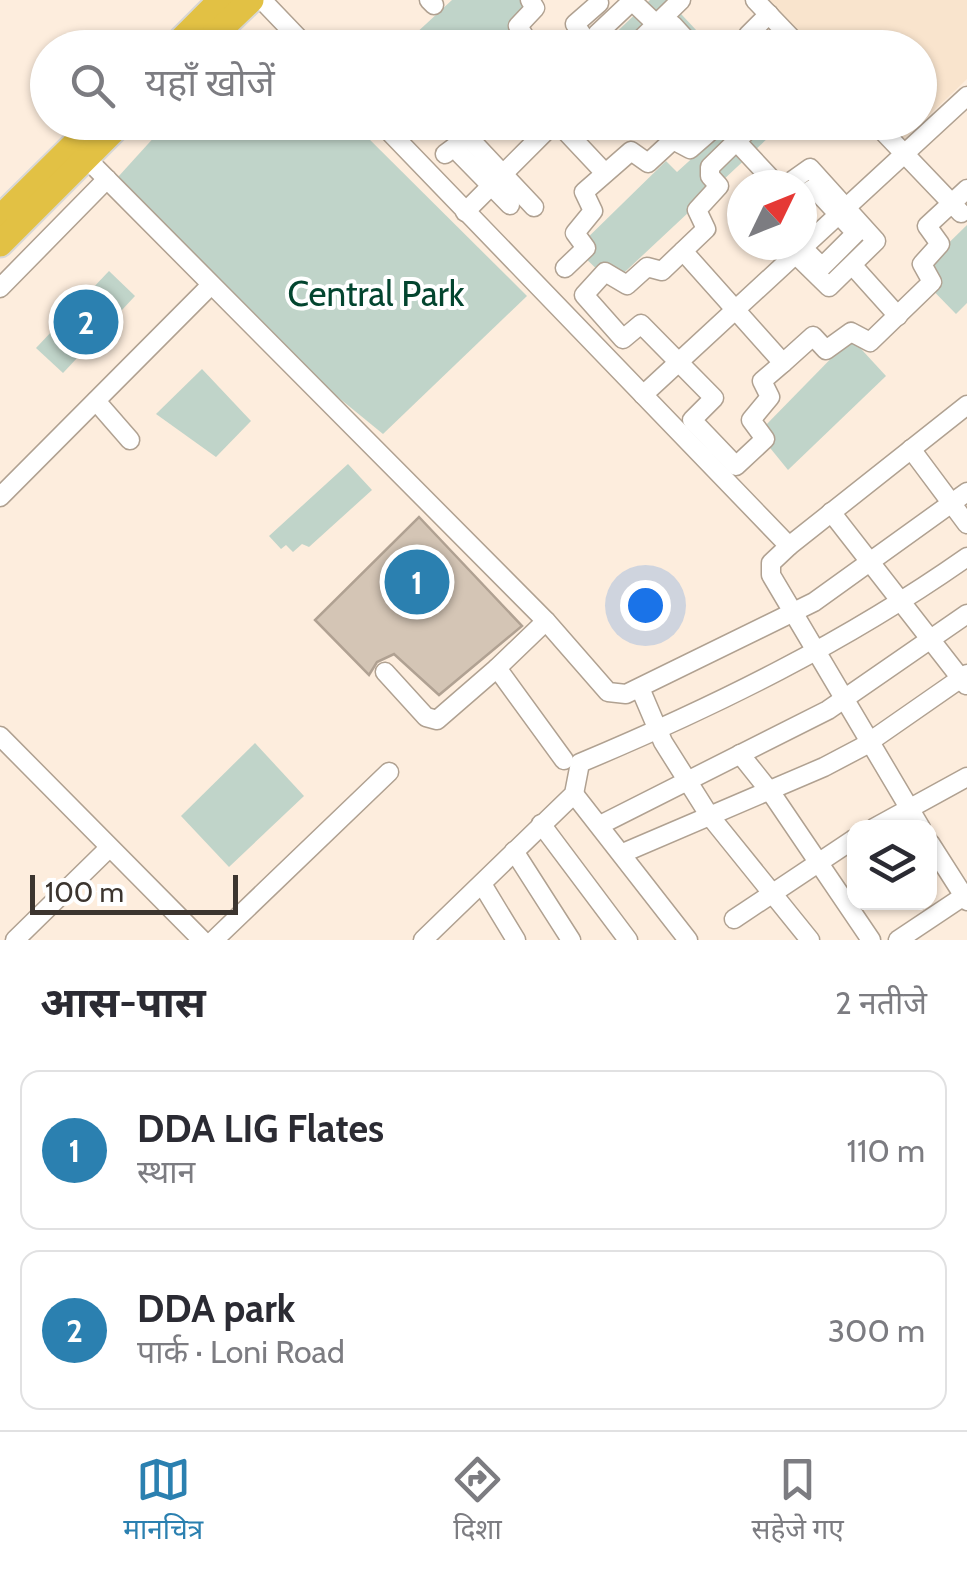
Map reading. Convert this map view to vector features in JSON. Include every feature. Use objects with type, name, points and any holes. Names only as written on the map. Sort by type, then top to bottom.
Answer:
[{"type":"highway","points":[[191,30],[221,0]]},
{"type":"highway","points":[[219,30],[250,0]]},
{"type":"highway","points":[[0,244],[86,140]]},
{"type":"highway","points":[[0,218],[97,140]]},
{"type":"street","points":[[262,0],[291,30]]},
{"type":"street","points":[[520,30],[518,26],[535,8],[530,0]]},
{"type":"street","points":[[648,0],[667,30]]},
{"type":"street","points":[[651,30],[681,0]]},
{"type":"street","points":[[755,0],[784,30]]},
{"type":"street","points":[[579,30],[575,24],[599,1]]},
{"type":"street","points":[[601,30],[630,1],[673,30]]},
{"type":"street","points":[[752,30],[769,14]]},
{"type":"street","points":[[937,124],[967,96]]},
{"type":"street","points":[[397,140],[789,546]]},
{"type":"street","points":[[453,154],[465,140]]},
{"type":"street","points":[[470,140],[510,205]]},
{"type":"street","points":[[465,212],[538,140]]},
{"type":"street","points":[[573,140],[605,173]]},
{"type":"street","points":[[565,268],[586,248],[575,233],[593,211],[582,195],[605,173],[630,150],[645,163],[673,140],[690,149],[701,140]]},
{"type":"street","points":[[891,140],[956,208]]},
{"type":"street","points":[[817,231],[919,140]]},
{"type":"street","points":[[763,170],[737,142],[710,167],[719,189],[697,213],[706,229],[662,271],[646,267],[627,285],[605,272],[584,294],[623,339],[642,324],[714,398],[692,422],[736,466],[765,439],[751,420],[770,397],[762,381],[813,336],[826,350],[850,332],[870,342],[898,316],[932,282],[922,264],[940,244],[927,226],[956,208],[967,189]]},
{"type":"street","points":[[80,152],[546,621],[608,692],[618,696],[794,612],[872,564],[967,492]]},
{"type":"street","points":[[815,260],[824,266],[856,235],[817,177]]},
{"type":"street","points":[[0,288],[107,180]]},
{"type":"street","points":[[497,180],[534,207]]},
{"type":"street","points":[[805,260],[825,287],[876,241],[817,190]]},
{"type":"street","points":[[682,251],[783,363]]},
{"type":"street","points":[[643,395],[784,260]]},
{"type":"street","points":[[852,266],[898,316]]},
{"type":"street","points":[[0,497],[211,285]]},
{"type":"street","points":[[96,401],[130,440]]},
{"type":"street","points":[[917,820],[772,575],[770,563],[967,405]]},
{"type":"street","points":[[911,449],[967,524]]},
{"type":"street","points":[[623,853],[824,767],[965,679],[831,512]]},
{"type":"street","points":[[423,940],[574,794],[580,763],[659,729],[817,651],[902,603],[967,558]]},
{"type":"street","points":[[600,824],[846,698],[967,614]]},
{"type":"street","points":[[385,672],[426,717],[437,720],[546,621]]},
{"type":"street","points":[[498,668],[564,760]]},
{"type":"street","points":[[640,688],[686,779],[709,814],[810,940]]},
{"type":"street","points":[[0,736],[202,940]]},
{"type":"street","points":[[740,754],[871,940]]},
{"type":"street","points":[[214,940],[389,772]]},
{"type":"street","points":[[889,820],[967,777]]},
{"type":"street","points":[[574,794],[688,940]]},
{"type":"street","points":[[541,824],[628,940]]},
{"type":"street","points":[[734,918],[847,844]]},
{"type":"street","points":[[15,940],[109,848]]},
{"type":"street","points":[[514,851],[571,940]]},
{"type":"street","points":[[898,940],[966,897],[937,854]]},
{"type":"street","points":[[482,884],[516,940]]},
{"type":"shaded area","points":[[763,0],[967,0],[967,79],[937,108],[937,30],[790,30]]},
{"type":"green space","points":[[452,0],[521,0],[532,12],[513,30],[420,30]]},
{"type":"green space","points":[[650,0],[668,0],[696,30],[619,30]]},
{"type":"green space","name":"Central Park","points":[[152,140],[370,140],[527,296],[383,434],[306,371],[118,177]]},
{"type":"green space","points":[[712,140],[766,140],[734,170],[727,170],[727,176],[612,284],[576,249],[666,161],[677,172]]},
{"type":"green space","points":[[967,225],[967,303],[956,314],[917,274]]},
{"type":"green space","points":[[109,271],[135,296],[63,373],[36,348]]},
{"type":"green space","points":[[851,338],[886,376],[788,470],[758,433]]},
{"type":"green space","points":[[202,369],[251,421],[216,457],[156,414]]},
{"type":"green space","points":[[348,464],[372,490],[309,547],[302,544],[293,552],[286,545],[281,549],[269,536]]},
{"type":"green space","points":[[255,743],[304,796],[229,867],[181,816]]},
{"type":"building","points":[[419,517],[522,626],[439,695],[394,654],[377,662],[369,675],[315,620]]},
{"type":"place","name":"DDA park","points":[[86,322]]},
{"type":"place","name":"DDA LIG Flates","points":[[417,582]]}]
